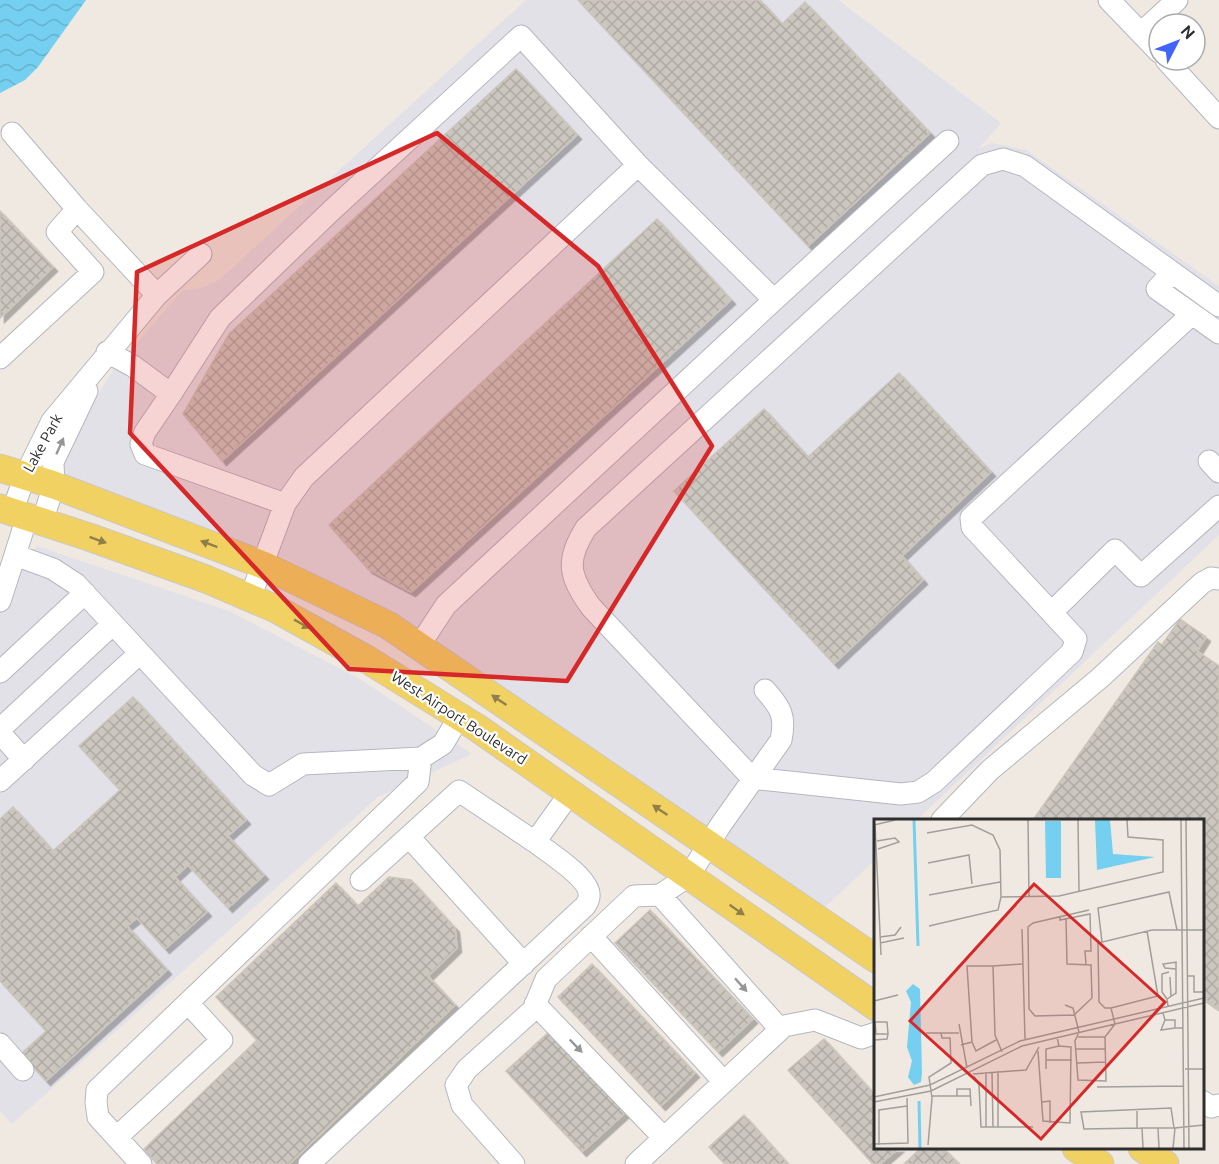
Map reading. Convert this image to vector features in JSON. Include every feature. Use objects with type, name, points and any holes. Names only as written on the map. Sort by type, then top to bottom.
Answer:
[{"type":"main road","points":[[12,472],[54,485],[263,565],[388,625],[874,958]]},
{"type":"main road","name":"West Airport Boulevard","points":[[20,515],[206,579],[276,609],[368,660],[459,717],[874,1006]]},
{"type":"main road","points":[[1078,1149],[1100,1164]]},
{"type":"main road","points":[[1143,1149],[1165,1164]]},
{"type":"street","points":[[1110,0],[1147,39]]},
{"type":"street","points":[[1141,33],[1177,0]]},
{"type":"street","points":[[285,504],[145,454],[141,444],[145,432],[220,318],[331,211],[520,36],[638,165],[774,300]]},
{"type":"street","points":[[1177,72],[1219,118]]},
{"type":"street","points":[[12,133],[157,295]]},
{"type":"street","points":[[419,646],[446,605],[948,141]]},
{"type":"street","points":[[1192,314],[971,518],[972,527],[1076,639],[1072,652],[934,782],[918,792],[901,794],[752,778],[591,607],[576,586],[572,565],[575,545],[586,528],[982,165],[1003,159],[1025,166],[1219,306]]},
{"type":"street","points":[[250,598],[285,504],[304,477],[638,165]]},
{"type":"street","points":[[0,358],[93,272],[57,232],[78,209]]},
{"type":"street","name":"Lake Park","points":[[20,515],[12,472],[157,295],[201,254]]},
{"type":"street","points":[[1172,273],[1157,290],[1219,333]]},
{"type":"street","points":[[108,352],[134,366],[171,394]]},
{"type":"street","name":"Lake Park","points":[[20,515],[54,485],[53,462],[108,352]]},
{"type":"street","points":[[1052,612],[1115,550],[1141,576],[1219,506]]},
{"type":"street","points":[[0,601],[15,555],[20,515]]},
{"type":"street","points":[[15,555],[53,569],[76,584],[253,775],[268,785],[303,764],[421,758],[443,744],[459,717]]},
{"type":"street","points":[[943,819],[990,770],[1100,678],[1202,583],[1211,578],[1219,579]]},
{"type":"street","points":[[0,672],[85,593]]},
{"type":"street","points":[[24,759],[0,731],[113,624]]},
{"type":"street","points":[[0,782],[140,653]]},
{"type":"street","points":[[514,1164],[462,1105],[456,1085],[467,1069],[533,1010],[546,979],[634,896],[660,895],[689,876],[708,843],[781,740],[784,725],[781,708],[765,690]]},
{"type":"street","points":[[141,1164],[98,1117],[97,1090],[418,782],[421,758]]},
{"type":"street","points":[[309,1164],[585,906],[590,896],[586,885],[572,871],[535,842],[459,791],[361,879]]},
{"type":"street","points":[[535,842],[570,793]]},
{"type":"street","points":[[409,837],[524,964]]},
{"type":"street","points":[[660,895],[780,1029]]},
{"type":"street","points":[[591,936],[724,1082]]},
{"type":"street","points":[[117,1137],[222,1040],[188,1003]]},
{"type":"street","points":[[536,1004],[664,1138]]},
{"type":"street","points":[[636,1164],[784,1026],[815,1020],[861,1038],[874,1034]]},
{"type":"street","points":[[0,1044],[23,1070]]},
{"type":"street","points":[[1204,1102],[1211,1107],[1219,1105]]},
{"type":"highlighted area","points":[[437,133],[598,266],[712,446],[567,681],[349,669],[130,433],[137,272]]},
{"type":"shaded area","points":[[526,0],[838,0],[1001,123],[979,148],[992,143],[1026,150],[1219,286],[1219,535],[918,819],[874,819],[874,861],[822,910],[380,610],[285,558],[80,489],[63,474],[63,461],[81,424],[113,370],[182,291],[204,287],[219,280]]},
{"type":"shaded area","points":[[37,546],[229,611],[360,679],[472,754],[378,797],[12,1124],[0,1111],[0,580]]},
{"type":"water","points":[[0,0],[86,0],[38,67],[25,80],[0,93]]},
{"type":"building","points":[[578,0],[760,0],[782,24],[805,2],[930,133],[808,246]]},
{"type":"building","points":[[516,69],[577,135],[222,461],[183,414],[229,334]]},
{"type":"building","points":[[0,211],[53,267],[0,318]]},
{"type":"building","points":[[657,219],[731,300],[411,592],[368,569],[329,525]]},
{"type":"building","points":[[899,373],[991,472],[902,556],[923,580],[834,664],[674,491],[764,409],[808,457]]},
{"type":"building","points":[[1180,619],[1206,637],[1197,651],[1219,666],[1219,1009],[1204,998],[1204,819],[1034,819],[1158,642],[1162,645]]},
{"type":"building","points":[[133,697],[246,820],[228,836],[264,875],[228,908],[188,865],[175,877],[207,912],[165,949],[137,918],[127,926],[167,970],[46,1081],[21,1054],[46,1031],[0,981],[0,819],[13,807],[53,851],[120,790],[79,746]]},
{"type":"building","points":[[389,877],[411,880],[455,928],[457,948],[428,976],[455,1005],[289,1164],[157,1164],[144,1149],[257,1040],[216,997],[336,883],[358,906]]},
{"type":"building","points":[[650,910],[753,1019],[718,1052],[615,943]]},
{"type":"building","points":[[592,964],[695,1073],[661,1106],[558,997]]},
{"type":"building","points":[[550,1031],[626,1112],[582,1152],[506,1071]]},
{"type":"building","points":[[824,1039],[874,1094],[874,1149],[898,1149],[880,1164],[873,1164],[788,1070]]},
{"type":"building","points":[[744,1115],[788,1164],[725,1164],[709,1147]]},
{"type":"building","points":[[920,1149],[944,1149],[959,1164],[904,1164]]}]
